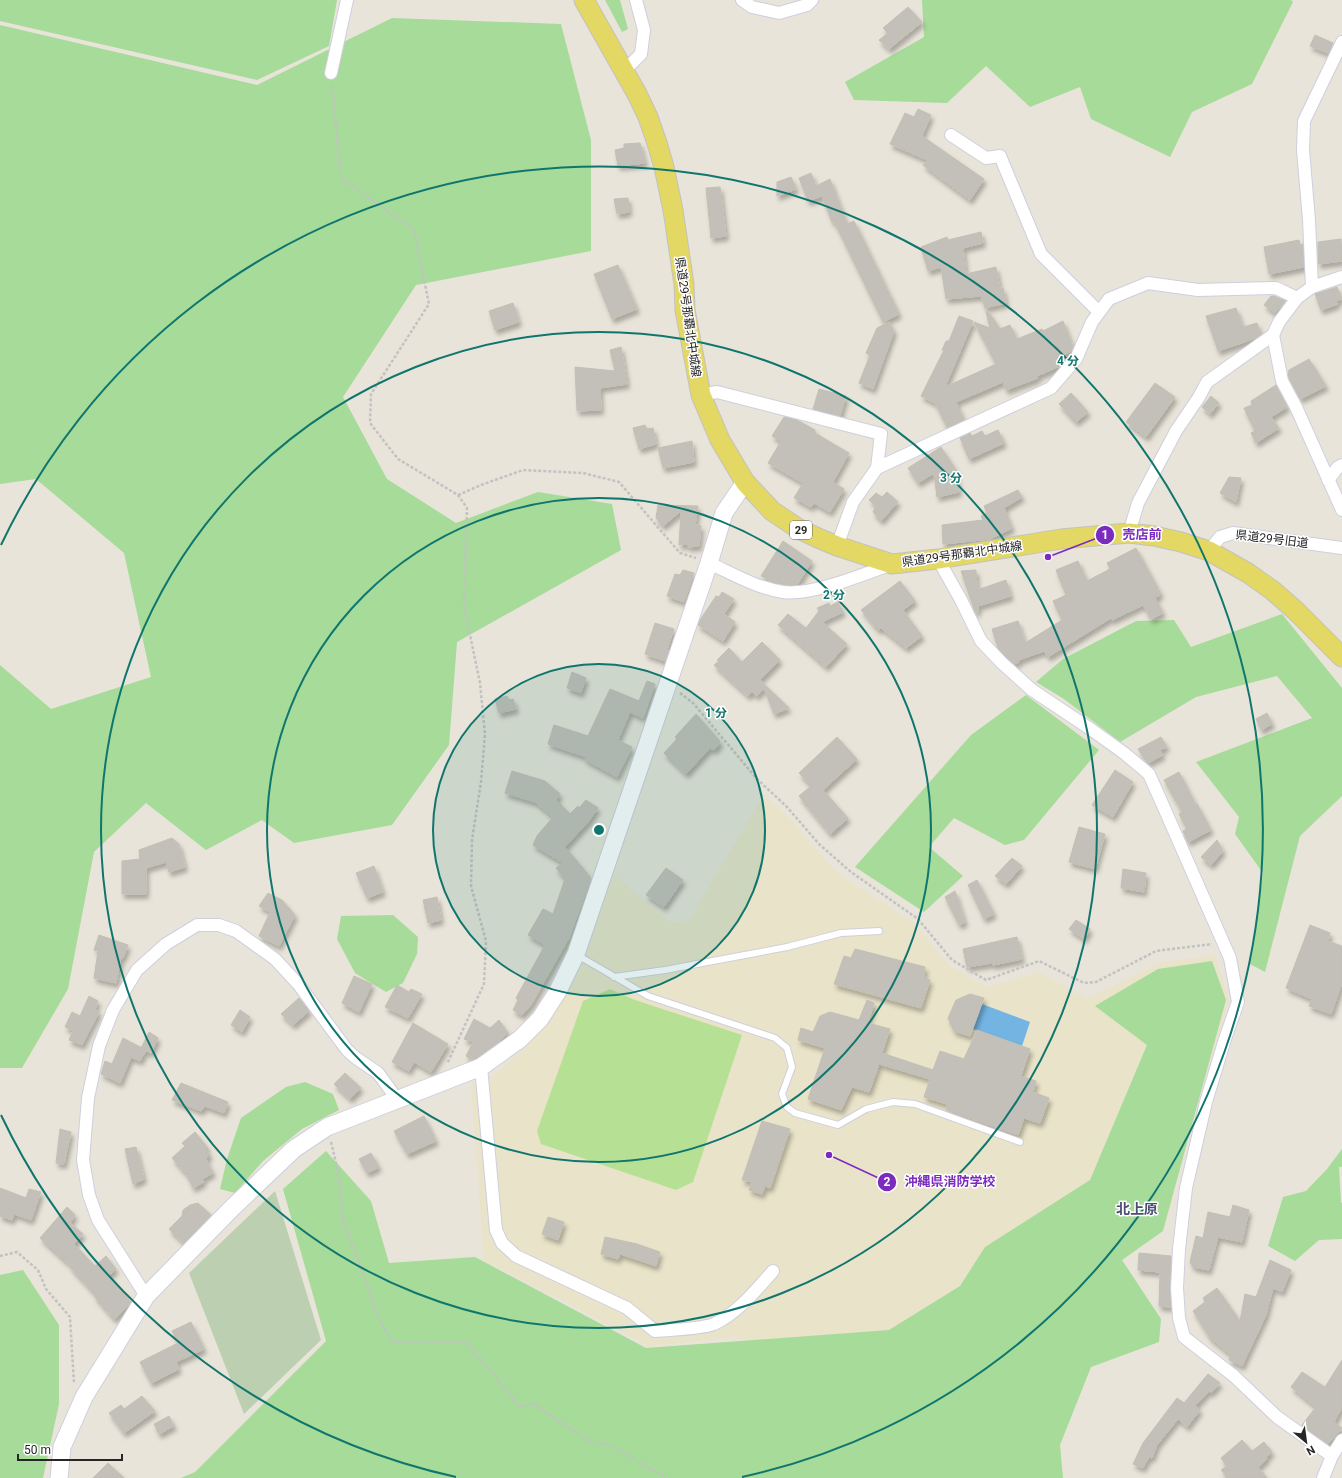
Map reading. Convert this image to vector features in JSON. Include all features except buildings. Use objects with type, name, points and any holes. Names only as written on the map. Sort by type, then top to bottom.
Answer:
[{"type":"main road","name":"県道29号那覇北中城線","points":[[584,0],[625,70],[648,117],[668,185],[684,284],[685,310],[701,395],[710,420],[745,482],[762,501],[781,518],[798,529],[837,546],[892,564],[938,559],[1061,539],[1129,532],[1181,542],[1209,551],[1248,573],[1272,590],[1296,611],[1342,657]]},
{"type":"street","points":[[331,73],[347,0]]},
{"type":"street","points":[[625,70],[641,54],[644,30],[636,0]]},
{"type":"street","points":[[742,0],[752,7],[779,13],[807,5],[812,0]]},
{"type":"street","points":[[1312,287],[1309,220],[1303,150],[1304,121],[1342,42]]},
{"type":"street","points":[[951,135],[986,158],[1000,156],[1041,254],[1099,312]]},
{"type":"street","points":[[1129,532],[1138,503],[1176,431],[1199,397],[1207,382],[1273,335],[1279,322],[1297,298],[1312,287],[1342,277]]},
{"type":"street","points":[[877,468],[1051,388],[1076,360],[1092,322],[1109,299],[1148,283],[1198,290],[1276,288],[1297,298]]},
{"type":"street","points":[[1273,335],[1282,381],[1296,407],[1342,510]]},
{"type":"street","points":[[701,395],[717,392],[881,434],[877,468],[853,502],[837,546]]},
{"type":"street","points":[[1328,480],[1338,467],[1342,465]]},
{"type":"street","points":[[59,1478],[62,1447],[84,1397],[146,1296],[232,1208],[294,1149],[328,1127],[481,1067],[520,1039],[540,1019],[558,991],[576,954],[709,563],[724,513],[745,482]]},
{"type":"street","name":"県道29号旧道","points":[[1209,551],[1220,537],[1233,533],[1342,548]]},
{"type":"street","points":[[938,559],[961,600],[981,641],[1002,663],[1032,690],[1124,752],[1149,774],[1230,958],[1238,1002],[1206,1102],[1186,1188],[1179,1249],[1177,1288],[1179,1318],[1184,1337],[1234,1376],[1277,1417],[1332,1456]]},
{"type":"street","points":[[709,563],[752,584],[783,592],[804,592],[892,564]]},
{"type":"street","points":[[146,1296],[98,1220],[89,1195],[82,1160],[88,1098],[99,1046],[113,1010],[137,970],[166,944],[197,925],[219,925],[236,931],[275,959],[299,985],[347,1050],[378,1073],[397,1099]]},
{"type":"street","points":[[481,1067],[496,1230],[502,1243],[516,1256],[627,1308],[656,1331],[674,1330],[713,1324],[731,1314],[773,1271]]},
{"type":"street","points":[[1323,1478],[1332,1456],[1342,1440]]},
{"type":"lane","points":[[614,976],[665,970],[764,951],[841,933],[879,931]]},
{"type":"lane","points":[[576,954],[648,996],[775,1038],[787,1048],[792,1067],[782,1094],[787,1107],[795,1113],[838,1125],[866,1109],[893,1102],[915,1104],[1020,1142]]},
{"type":"path","points":[[331,73],[341,178],[414,230],[429,304],[371,394],[370,423],[398,459],[458,495],[467,508],[464,606],[480,683],[485,734],[481,782],[472,840],[472,886],[486,941],[484,984],[438,1084]]},
{"type":"path","points":[[458,495],[482,484],[523,470],[583,473],[598,476],[619,482],[680,553],[709,563]]},
{"type":"path","points":[[667,684],[694,703],[757,779],[787,807],[819,844],[851,872],[918,919],[952,960],[986,980],[1039,961],[1084,983],[1096,982],[1156,951],[1223,943]]},
{"type":"path","points":[[328,1127],[338,1171],[344,1224],[379,1319],[393,1342],[466,1342],[519,1406],[535,1404],[591,1442],[608,1444],[667,1478]]},
{"type":"path","points":[[0,1256],[17,1252],[38,1270],[46,1289],[70,1317],[74,1385]]},
{"type":"shaded area","points":[[764,794],[793,822],[838,874],[914,923],[950,966],[986,987],[1039,972],[1087,999],[1159,963],[1215,955],[1229,1001],[1160,1225],[877,1382],[736,1337],[649,1346],[484,1260],[471,1085],[496,1074],[526,1047],[560,1000],[614,875],[670,922],[689,921]]},
{"type":"green space","points":[[0,0],[337,0],[329,46],[257,80],[0,21]]},
{"type":"green space","points":[[605,0],[620,0],[628,29],[622,32]]},
{"type":"green space","points":[[922,0],[1291,0],[1293,2],[1252,84],[1192,112],[1170,157],[1091,119],[1080,87],[1030,107],[986,66],[947,103],[854,100],[845,82],[924,37]]},
{"type":"green space","points":[[392,18],[561,24],[591,140],[591,251],[416,285],[343,397],[387,479],[456,523],[538,492],[612,504],[621,550],[457,642],[449,745],[392,825],[294,843],[262,820],[206,850],[146,803],[94,852],[68,989],[22,1068],[0,1068],[0,665],[51,709],[151,677],[124,553],[36,479],[0,484],[0,25],[257,85]]},
{"type":"green space","points":[[1282,614],[1342,688],[1342,796],[1300,836],[1265,972],[1250,964],[1263,873],[1235,834],[1239,817],[1196,762],[1312,718],[1277,676],[1196,697],[1120,742],[1064,699],[1036,682],[1063,659],[1136,621],[1174,620],[1191,647]]},
{"type":"green space","points":[[1026,695],[1099,750],[1024,840],[1005,845],[954,818],[929,847],[963,876],[924,912],[855,867],[971,735]]},
{"type":"green space","points":[[393,915],[418,937],[417,954],[403,983],[386,992],[355,973],[337,939],[341,916]]},
{"type":"green space","points":[[1212,961],[1226,1000],[1163,1231],[1122,1260],[1161,1319],[1159,1342],[1091,1367],[1060,1445],[1063,1478],[181,1478],[195,1472],[326,1341],[283,1189],[326,1151],[371,1201],[389,1263],[475,1257],[646,1348],[889,1330],[960,1286],[985,1247],[1090,1180],[1147,1045],[1095,1006],[1158,969]]},
{"type":"green space","points":[[610,989],[635,1000],[742,1035],[693,1182],[676,1190],[541,1144],[537,1131],[583,1001]]},
{"type":"green space","points":[[305,1082],[333,1094],[339,1110],[302,1129],[263,1161],[235,1193],[220,1189],[227,1159],[241,1118],[286,1087]]},
{"type":"green space","points":[[1342,1149],[1342,1167],[1339,1167],[1342,1203],[1342,1239],[1319,1240],[1295,1261],[1268,1246],[1283,1197],[1306,1191],[1327,1169]]},
{"type":"green space","points":[[275,1191],[321,1340],[244,1414],[189,1273]]},
{"type":"green space","points":[[23,1270],[59,1325],[59,1404],[43,1478],[0,1478],[0,1275]]},
{"type":"water","points":[[982,1004],[1030,1022],[1022,1046],[973,1029]]},
{"type":"place","name":"売店前","points":[[1048,557]]},
{"type":"place","name":"沖縄県消防学校","points":[[829,1155]]},
{"type":"district","name":"北上原","points":[[1137,1209]]}]
